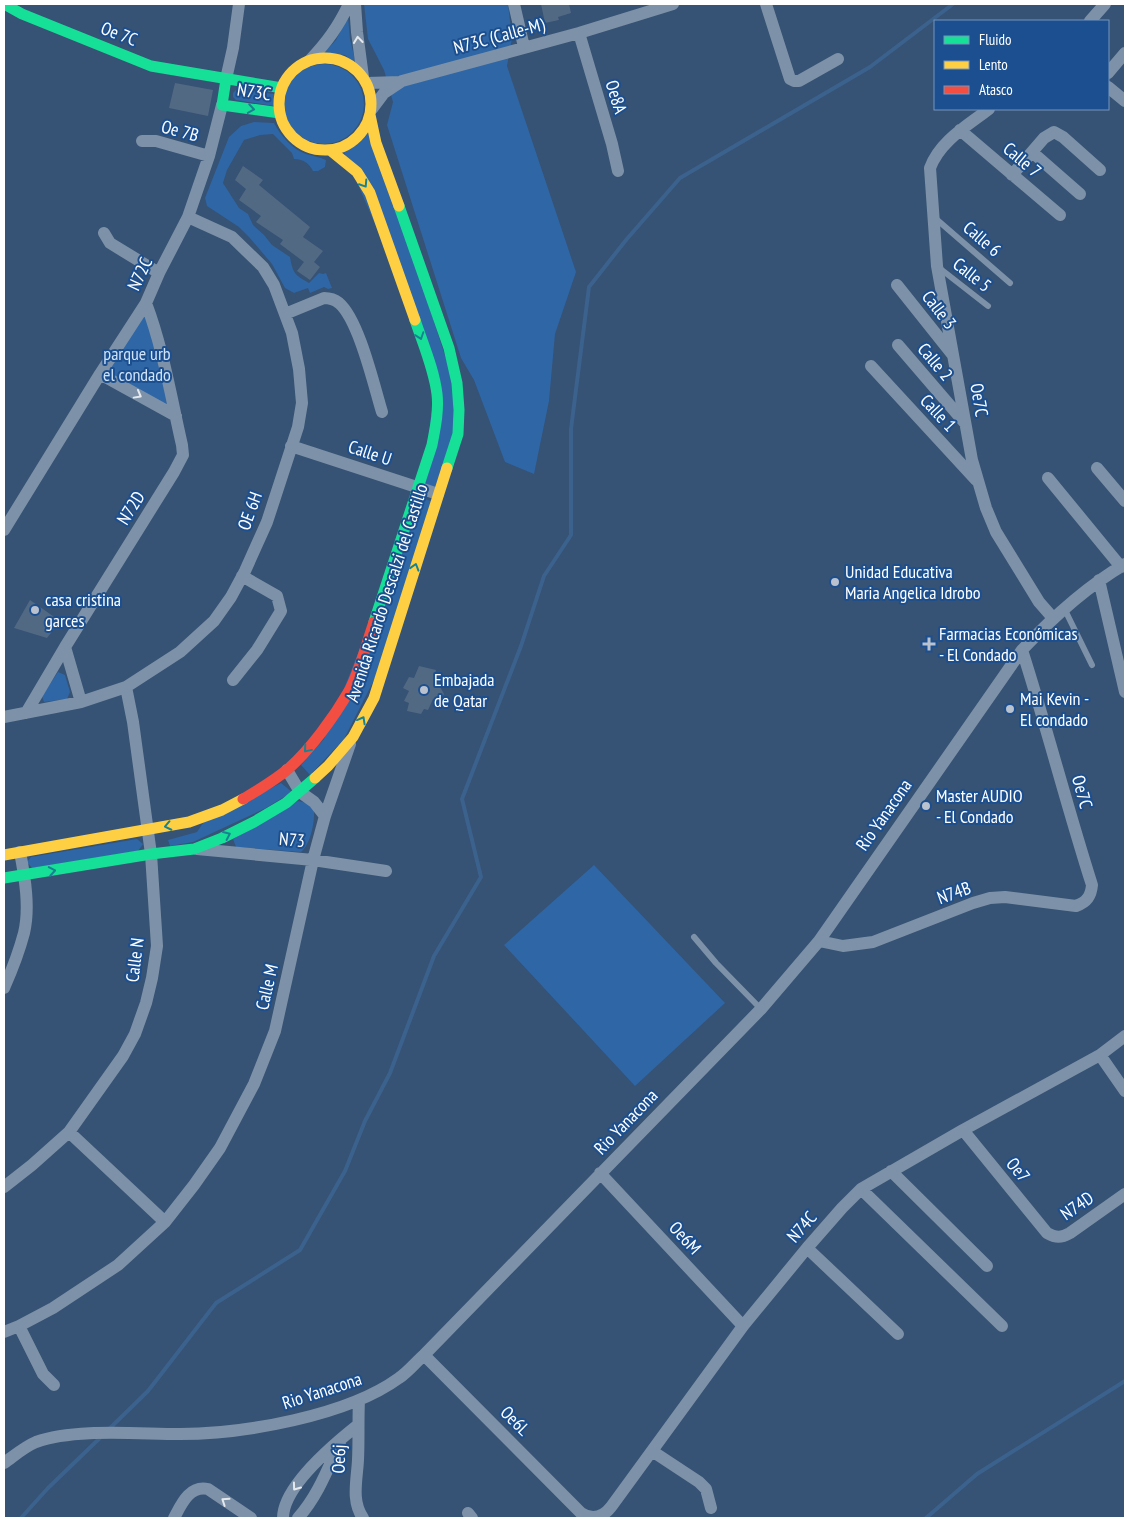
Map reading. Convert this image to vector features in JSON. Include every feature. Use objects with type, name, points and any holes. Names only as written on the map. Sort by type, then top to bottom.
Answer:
[{"type":"street","name":"Oe 7C","points":[[4,4],[22,14],[151,66],[226,79]]},
{"type":"street","name":"N72C","points":[[4,530],[146,303],[188,217],[209,156],[222,105],[233,48],[238,4]]},
{"type":"street","points":[[280,113],[279,100],[282,88],[293,71],[310,60],[328,40],[340,23],[349,4]]},
{"type":"street","name":"Avenida Ricardo Descalzi del Castillo","points":[[4,878],[151,854],[194,849],[254,822],[286,803],[328,766],[353,737],[374,698],[458,434],[459,410],[458,383],[450,348],[376,143],[371,112],[371,96],[365,80],[357,32],[355,4]]},
{"type":"street","points":[[514,4],[524,47]]},
{"type":"street","name":"N73C (Calle-M)","points":[[371,112],[384,93],[402,82],[579,33],[672,4]]},
{"type":"street","points":[[766,4],[790,79],[799,81],[838,59]]},
{"type":"street","points":[[1091,20],[1105,4]]},
{"type":"street","name":"Oe8A","points":[[579,33],[612,144],[618,171]]},
{"type":"street","points":[[310,60],[336,59],[349,64],[365,80],[402,82]]},
{"type":"street","points":[[1109,72],[1123,59]]},
{"type":"street","name":"N73C","points":[[226,79],[282,88]]},
{"type":"street","points":[[1109,87],[1125,101]]},
{"type":"street","name":"N73C","points":[[222,105],[280,113]]},
{"type":"street","points":[[960,130],[988,110]]},
{"type":"street","points":[[330,150],[345,145],[358,137],[367,124],[371,112]]},
{"type":"street","name":"Avenida Ricardo Descalzi del Castillo","points":[[4,855],[189,822],[222,810],[257,791],[287,770],[304,753],[329,721],[349,690],[364,654],[432,445],[437,395],[431,366],[370,194],[357,172],[330,150],[304,145],[293,137],[284,126],[280,113]]},
{"type":"street","name":"Oe7C","points":[[960,130],[934,156],[930,168],[937,266],[965,424],[979,483],[996,532],[1039,602],[1053,618]]},
{"type":"street","name":"Calle 7","points":[[960,130],[1060,216]]},
{"type":"street","points":[[1012,175],[1044,138],[1051,133],[1059,134],[1100,170]]},
{"type":"street","name":"Oe 7B","points":[[142,140],[156,141],[209,156]]},
{"type":"street","points":[[1032,152],[1080,194]]},
{"type":"street","name":"OE 6H","points":[[4,717],[81,702],[126,687],[180,652],[214,621],[231,597],[266,522],[298,427],[302,402],[299,369],[292,333],[274,285],[263,267],[232,237],[188,217]]},
{"type":"street","points":[[104,232],[110,243],[159,273]]},
{"type":"street","name":"Calle 3","points":[[898,285],[954,356]]},
{"type":"street","points":[[285,314],[324,298],[331,298],[339,303],[350,318],[359,339],[382,412]]},
{"type":"street","name":"N72D","points":[[26,713],[64,647],[183,455],[176,416],[153,322],[146,303]]},
{"type":"street","name":"Calle 2","points":[[898,345],[965,424]]},
{"type":"street","name":"Calle 1","points":[[871,366],[979,483]]},
{"type":"street","points":[[100,374],[176,416]]},
{"type":"street","name":"Calle U","points":[[291,446],[438,494]]},
{"type":"street","points":[[1097,468],[1125,501]]},
{"type":"street","points":[[1048,478],[1123,565]]},
{"type":"street","name":"Rio Yanacona","points":[[4,1463],[26,1447],[57,1436],[82,1434],[206,1434],[278,1424],[322,1413],[359,1400],[399,1378],[424,1355],[761,1008],[819,941],[1022,650],[1064,608],[1099,580],[1123,565]]},
{"type":"street","points":[[232,680],[257,650],[281,611],[277,596],[242,576]]},
{"type":"street","points":[[1099,580],[1125,692]]},
{"type":"street","points":[[64,647],[81,702]]},
{"type":"street","name":"Oe7C","points":[[1022,650],[1045,721],[1067,805],[1092,885]]},
{"type":"street","name":"Calle N","points":[[4,1187],[69,1132],[122,1056],[135,1034],[146,1003],[157,946],[149,830],[126,687]]},
{"type":"street","name":"Calle M","points":[[4,1332],[53,1308],[118,1265],[165,1222],[220,1148],[254,1084],[275,1031],[313,860],[325,816],[353,737]]},
{"type":"street","points":[[287,770],[300,792],[314,802],[325,816]]},
{"type":"street","name":"N73","points":[[194,849],[313,860],[386,871]]},
{"type":"street","points":[[4,988],[13,968],[24,932],[26,905],[20,852]]},
{"type":"street","name":"N74B","points":[[819,941],[843,946],[872,942],[990,898],[1005,897],[1076,906],[1088,899],[1092,885]]},
{"type":"street","name":"N74C","points":[[581,1513],[586,1516],[596,1517],[606,1513],[743,1326],[807,1248],[861,1189],[963,1130],[1100,1055],[1125,1036]]},
{"type":"street","points":[[1100,1055],[1125,1091]]},
{"type":"street","name":"Oe7","points":[[963,1130],[1047,1233]]},
{"type":"street","points":[[69,1132],[165,1222]]},
{"type":"street","points":[[890,1171],[987,1266]]},
{"type":"street","name":"Oe6M","points":[[600,1173],[743,1326]]},
{"type":"street","points":[[861,1189],[1002,1326]]},
{"type":"street","name":"N74D","points":[[1047,1233],[1054,1237],[1062,1237],[1125,1194]]},
{"type":"street","points":[[807,1248],[898,1334]]},
{"type":"street","points":[[19,1326],[43,1374],[54,1385]]},
{"type":"street","name":"Oe6L","points":[[424,1355],[581,1513]]},
{"type":"street","name":"Oe6j","points":[[359,1400],[356,1502],[363,1518]]},
{"type":"street","points":[[283,1518],[286,1502],[292,1491],[317,1459],[358,1424]]},
{"type":"street","points":[[298,1518],[307,1508],[320,1485],[341,1438]]},
{"type":"street","points":[[652,1451],[699,1482],[706,1489],[711,1508]]},
{"type":"street","points":[[174,1518],[186,1498],[197,1489],[208,1489],[251,1518]]},
{"type":"lane","name":"Calle 6","points":[[934,218],[1010,283]]},
{"type":"lane","name":"Calle 5","points":[[937,266],[988,306]]},
{"type":"lane","points":[[1064,608],[1092,665]]},
{"type":"lane","points":[[694,937],[716,963],[761,1008]]},
{"type":"green space","points":[[364,4],[508,4],[512,38],[507,66],[576,272],[555,334],[549,401],[534,474],[505,462],[474,380],[461,358],[387,125],[393,102],[384,70],[368,39]]},
{"type":"green space","points":[[348,16],[350,39],[356,64],[345,55],[324,53],[336,40]]},
{"type":"green space","points":[[324,64],[339,67],[352,76],[361,89],[364,104],[361,119],[352,132],[339,141],[324,144],[309,141],[296,132],[287,119],[284,104],[287,89],[296,76],[309,67]]},
{"type":"green space","points":[[237,89],[274,94],[274,106],[236,100],[233,97],[233,93]]},
{"type":"green space","points":[[254,122],[274,123],[280,133],[296,149],[326,160],[325,167],[318,171],[313,171],[305,162],[294,159],[292,153],[273,134],[260,135],[244,140],[227,170],[223,183],[239,208],[248,214],[253,225],[272,245],[290,257],[292,267],[298,276],[309,283],[319,273],[326,273],[332,288],[324,287],[310,293],[308,288],[294,293],[285,288],[272,264],[249,237],[239,227],[207,206],[205,198],[229,137],[241,126]]},
{"type":"green space","points":[[370,126],[454,383],[453,434],[435,488],[424,484],[436,366],[344,152],[358,142]]},
{"type":"green space","name":"parque urb el condado","points":[[146,303],[176,416],[100,374]]},
{"type":"green space","points":[[420,497],[431,501],[378,672],[344,739],[310,775],[301,765],[324,739]]},
{"type":"green space","points":[[58,672],[65,675],[70,692],[67,699],[44,702],[42,696]]},
{"type":"green space","points":[[281,783],[292,792],[266,808],[193,842],[170,846],[168,840],[197,832],[203,823]]},
{"type":"green space","points":[[298,801],[307,803],[314,809],[312,832],[301,852],[236,847],[233,839]]},
{"type":"green space","points":[[137,839],[143,844],[138,851],[32,868],[27,862],[31,857]]},
{"type":"green space","points":[[594,865],[725,1003],[635,1086],[504,945]]},
{"type":"building","points":[[541,4],[569,4],[571,13],[558,17],[559,20],[545,23]]},
{"type":"building","points":[[175,83],[213,90],[208,116],[169,108]]},
{"type":"building","points":[[243,166],[263,180],[259,185],[310,227],[303,237],[323,251],[314,262],[320,267],[310,280],[297,271],[304,262],[280,244],[283,240],[256,222],[261,216],[239,200],[246,189],[235,180]]},
{"type":"building","name":"casa cristina garces","points":[[30,600],[60,621],[47,638],[14,628]]},
{"type":"building","name":"Embajada de Qatar","points":[[419,666],[436,670],[434,677],[441,679],[439,685],[444,694],[441,699],[433,699],[428,710],[424,709],[421,714],[407,711],[409,703],[404,701],[409,691],[403,688],[409,677],[414,678]]},
{"type":"waterway","points":[[108,1430],[148,1391],[216,1303],[300,1250],[345,1171],[365,1121],[390,1073],[434,956],[481,877],[462,799],[521,646],[544,576],[571,535],[571,429],[589,287],[626,240],[680,178],[870,67],[953,4]]},
{"type":"waterway","points":[[926,1518],[977,1474],[1125,1381]]},
{"type":"waterway","points":[[21,1518],[48,1488],[101,1437]]},
{"type":"traffic: fast","points":[[4,4],[22,14],[151,66],[282,88]]},
{"type":"traffic: fast","points":[[226,79],[222,105],[280,113]]},
{"type":"traffic: fast","points":[[399,206],[449,348],[457,383],[458,434],[447,468]]},
{"type":"traffic: fast","points":[[374,622],[432,445],[436,420],[436,385],[415,320]]},
{"type":"traffic: fast","points":[[4,878],[151,854],[194,849],[254,822],[286,803],[315,778]]},
{"type":"traffic: slow","points":[[325,58],[343,61],[358,71],[368,86],[371,104],[368,122],[358,137],[343,147],[325,150],[307,147],[292,137],[282,122],[279,104],[282,86],[292,71],[307,61],[325,58]]},
{"type":"traffic: slow","points":[[370,115],[376,143],[399,206]]},
{"type":"traffic: slow","points":[[330,150],[357,172],[370,193],[415,320]]},
{"type":"traffic: slow","points":[[315,778],[353,737],[374,698],[447,468]]},
{"type":"traffic: slow","points":[[4,855],[189,822],[222,810],[243,799]]},
{"type":"traffic: jam","points":[[243,799],[288,769],[321,733],[353,683],[374,622]]},
{"type":"place","name":"Unidad Educativa Maria Angelica Idrobo","points":[[835,582]]},
{"type":"place","name":"casa cristina garces","points":[[35,610]]},
{"type":"place","name":"Farmacias Económicas - El Condado","points":[[929,644]]},
{"type":"place","name":"Embajada de Qatar","points":[[424,690]]},
{"type":"place","name":"Mai Kevin - El condado","points":[[1010,709]]},
{"type":"place","name":"Master AUDIO - El Condado","points":[[926,806]]}]
